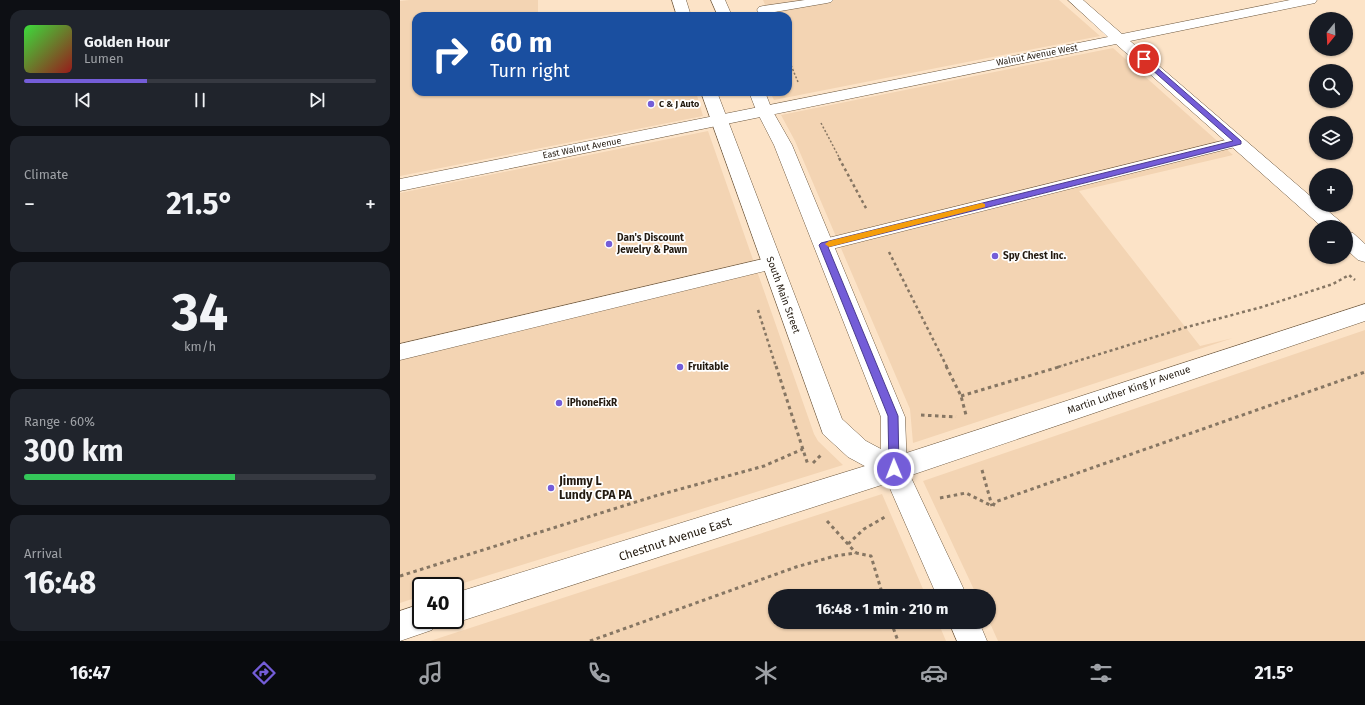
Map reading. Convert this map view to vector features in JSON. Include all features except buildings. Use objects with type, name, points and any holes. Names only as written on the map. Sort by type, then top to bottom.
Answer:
[{"type":"street","points":[[679,0],[683,12]]},
{"type":"street","points":[[718,0],[723,12]]},
{"type":"street","points":[[1075,0],[1326,220]]},
{"type":"street","name":"Walnut Avenue West","points":[[760,101],[807,102],[1310,0]]},
{"type":"street","name":"South Main Street","points":[[710,96],[832,426],[858,449],[894,469]]},
{"type":"street","points":[[760,101],[783,145],[893,416],[894,469],[949,589]]},
{"type":"street","name":"East Walnut Avenue","points":[[400,185],[718,120],[760,101]]},
{"type":"street","points":[[1353,244],[1365,255]]},
{"type":"street","name":"Martin Luther King Jr Avenue","points":[[894,469],[1365,312]]},
{"type":"street","name":"Chestnut Avenue East","points":[[464,605],[894,469]]},
{"type":"street","points":[[400,626],[412,622]]},
{"type":"street","points":[[967,629],[972,641]]},
{"type":"lane","points":[[763,10],[827,0]]},
{"type":"lane","points":[[824,245],[1238,142]]},
{"type":"lane","points":[[400,352],[771,263]]},
{"type":"path","points":[[792,67],[807,102],[819,118],[879,231],[961,396],[992,506],[995,502],[1303,396],[1365,372]]},
{"type":"path","points":[[961,396],[1130,346],[1187,327],[1262,307],[1333,284],[1349,275],[1355,280]]},
{"type":"path","points":[[400,576],[655,496],[764,466],[803,449]]},
{"type":"path","points":[[590,641],[796,567],[835,556],[856,553],[871,556],[881,589]]},
{"type":"path","points":[[894,629],[898,641]]},
{"type":"shaded area","points":[[538,0],[538,12],[412,12],[412,96],[697,96],[703,116],[400,176],[400,1]]},
{"type":"shaded area","points":[[763,0],[1059,0],[1100,36],[774,100],[772,96],[792,96],[792,12],[768,12]]},
{"type":"shaded area","points":[[1113,48],[1233,155],[1079,191],[1200,346],[1233,338],[913,443],[910,409],[795,141],[781,115]]},
{"type":"shaded area","points":[[708,131],[814,434],[818,441],[843,465],[464,583],[464,577],[412,577],[412,599],[400,603],[400,193]]},
{"type":"shaded area","points":[[1365,330],[1365,641],[998,641],[993,629],[996,629],[996,589],[974,589],[923,481]]},
{"type":"shaded area","points":[[882,494],[923,589],[768,589],[768,629],[941,629],[946,641],[430,641]]},
{"type":"slow traffic","points":[[829,244],[982,206]]},
{"type":"place","name":"C & J Auto","points":[[651,104]]},
{"type":"place","name":"Dan's Discount Jewelry & Pawn","points":[[609,244]]},
{"type":"place","name":"Spy Chest Inc.","points":[[995,256]]},
{"type":"place","name":"Fruitable","points":[[680,367]]},
{"type":"place","name":"iPhoneFixR","points":[[559,403]]},
{"type":"place","name":"Jimmy L Lundy CPA PA","points":[[551,488]]},
{"type":"route","points":[[894,469],[893,416],[824,245],[1238,142],[1144,59]]}]
